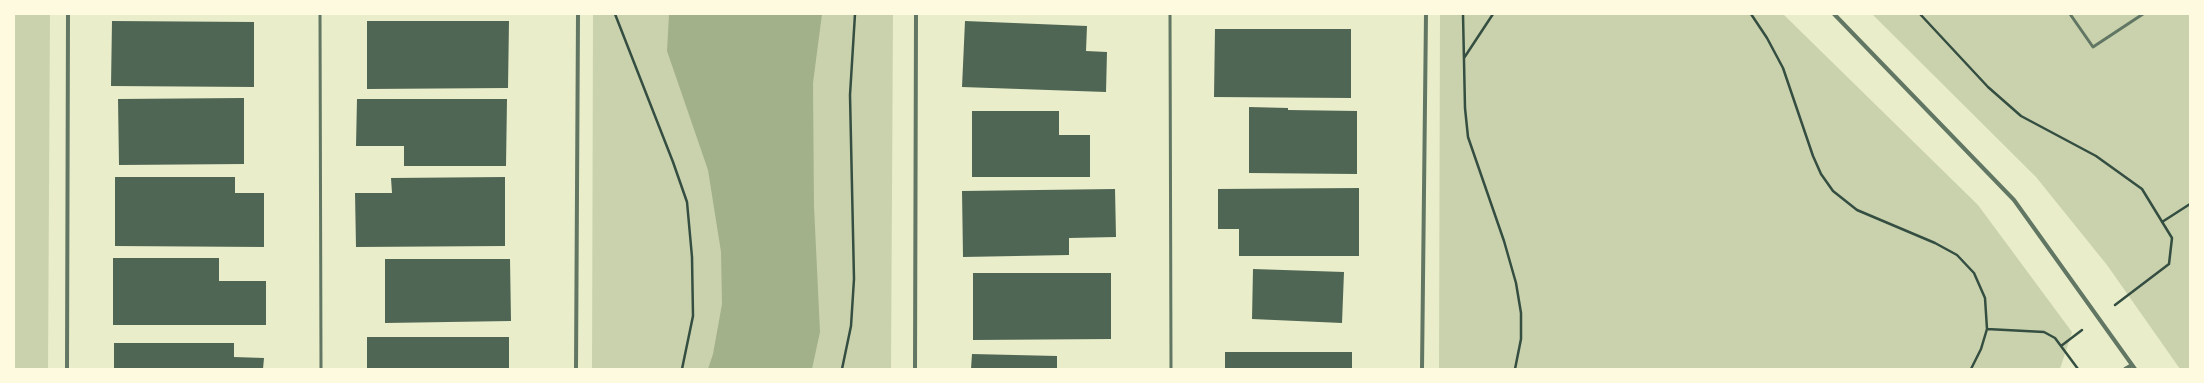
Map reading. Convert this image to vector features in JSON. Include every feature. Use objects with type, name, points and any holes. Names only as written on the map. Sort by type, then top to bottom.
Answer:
[{"type":"street","points":[[67,369],[68,14]]},
{"type":"street","points":[[576,369],[578,14]]},
{"type":"street","points":[[915,369],[916,14]]},
{"type":"street","points":[[1422,369],[1426,14]]},
{"type":"street","points":[[1834,14],[2014,200],[2133,367],[2125,369]]},
{"type":"lane","points":[[320,14],[321,369]]},
{"type":"lane","points":[[1170,14],[1172,369]]},
{"type":"lane","points":[[2070,14],[2093,47],[2143,14]]},
{"type":"path","points":[[615,14],[687,202],[692,257],[693,316],[682,369]]},
{"type":"path","points":[[842,369],[850,326],[854,279],[850,95],[855,14]]},
{"type":"path","points":[[1463,14],[1468,137],[1504,241],[1518,298],[1521,339],[1515,369]]},
{"type":"path","points":[[1464,58],[1493,14]]},
{"type":"path","points":[[1751,14],[1767,38],[1783,68],[1813,156],[1821,174],[1833,191],[1857,210],[1935,243],[1957,255],[1974,273],[1985,298],[1987,329],[1981,349],[1971,369]]},
{"type":"path","points":[[1920,14],[1988,87],[2022,116],[2096,156],[2142,189],[2172,238],[2169,264],[2061,346]]},
{"type":"path","points":[[2162,222],[2190,204]]},
{"type":"path","points":[[1987,329],[2044,332],[2055,338],[2078,369]]},
{"type":"shaded area","points":[[14,14],[50,14],[48,369],[14,369]]},
{"type":"shaded area","points":[[593,14],[893,14],[891,369],[592,369]]},
{"type":"shaded area","points":[[669,14],[822,14],[813,83],[814,206],[820,332],[812,369],[708,369],[713,354],[722,304],[721,252],[708,170],[667,51]]},
{"type":"shaded area","points":[[1440,14],[1783,14],[1978,205],[2072,332],[2060,369],[1439,369]]},
{"type":"shaded area","points":[[1872,14],[2190,14],[2190,369],[2180,369],[2107,265],[2036,177]]},
{"type":"building","points":[[112,21],[254,22],[254,87],[111,86]]},
{"type":"building","points":[[367,21],[509,21],[508,88],[367,89]]},
{"type":"building","points":[[965,21],[1087,26],[1086,51],[1107,52],[1106,92],[962,87]]},
{"type":"building","points":[[1215,29],[1351,29],[1351,98],[1214,97]]},
{"type":"building","points":[[244,98],[244,164],[119,165],[118,99]]},
{"type":"building","points":[[357,99],[507,99],[506,166],[404,166],[404,146],[356,146]]},
{"type":"building","points":[[1249,107],[1288,108],[1288,110],[1357,111],[1357,174],[1249,173]]},
{"type":"building","points":[[972,111],[1059,111],[1059,135],[1090,135],[1090,177],[972,177]]},
{"type":"building","points":[[115,177],[235,177],[235,193],[264,193],[264,247],[115,246]]},
{"type":"building","points":[[505,177],[505,246],[356,247],[355,193],[392,193],[391,178]]},
{"type":"building","points":[[1359,188],[1359,256],[1239,256],[1239,229],[1218,229],[1218,189]]},
{"type":"building","points":[[1115,189],[1116,237],[1069,238],[1069,255],[963,257],[962,191]]},
{"type":"building","points":[[113,258],[219,258],[219,281],[266,281],[266,325],[113,325]]},
{"type":"building","points":[[385,259],[510,259],[511,321],[385,323]]},
{"type":"building","points":[[1253,269],[1344,272],[1342,323],[1252,319]]},
{"type":"building","points":[[973,273],[1111,273],[1111,339],[973,340]]},
{"type":"building","points":[[367,337],[509,337],[509,369],[367,369]]},
{"type":"building","points":[[114,343],[234,343],[234,357],[264,358],[263,369],[114,369]]},
{"type":"building","points":[[1225,352],[1352,352],[1352,369],[1225,369]]},
{"type":"building","points":[[972,354],[1057,356],[1057,369],[971,369]]}]
